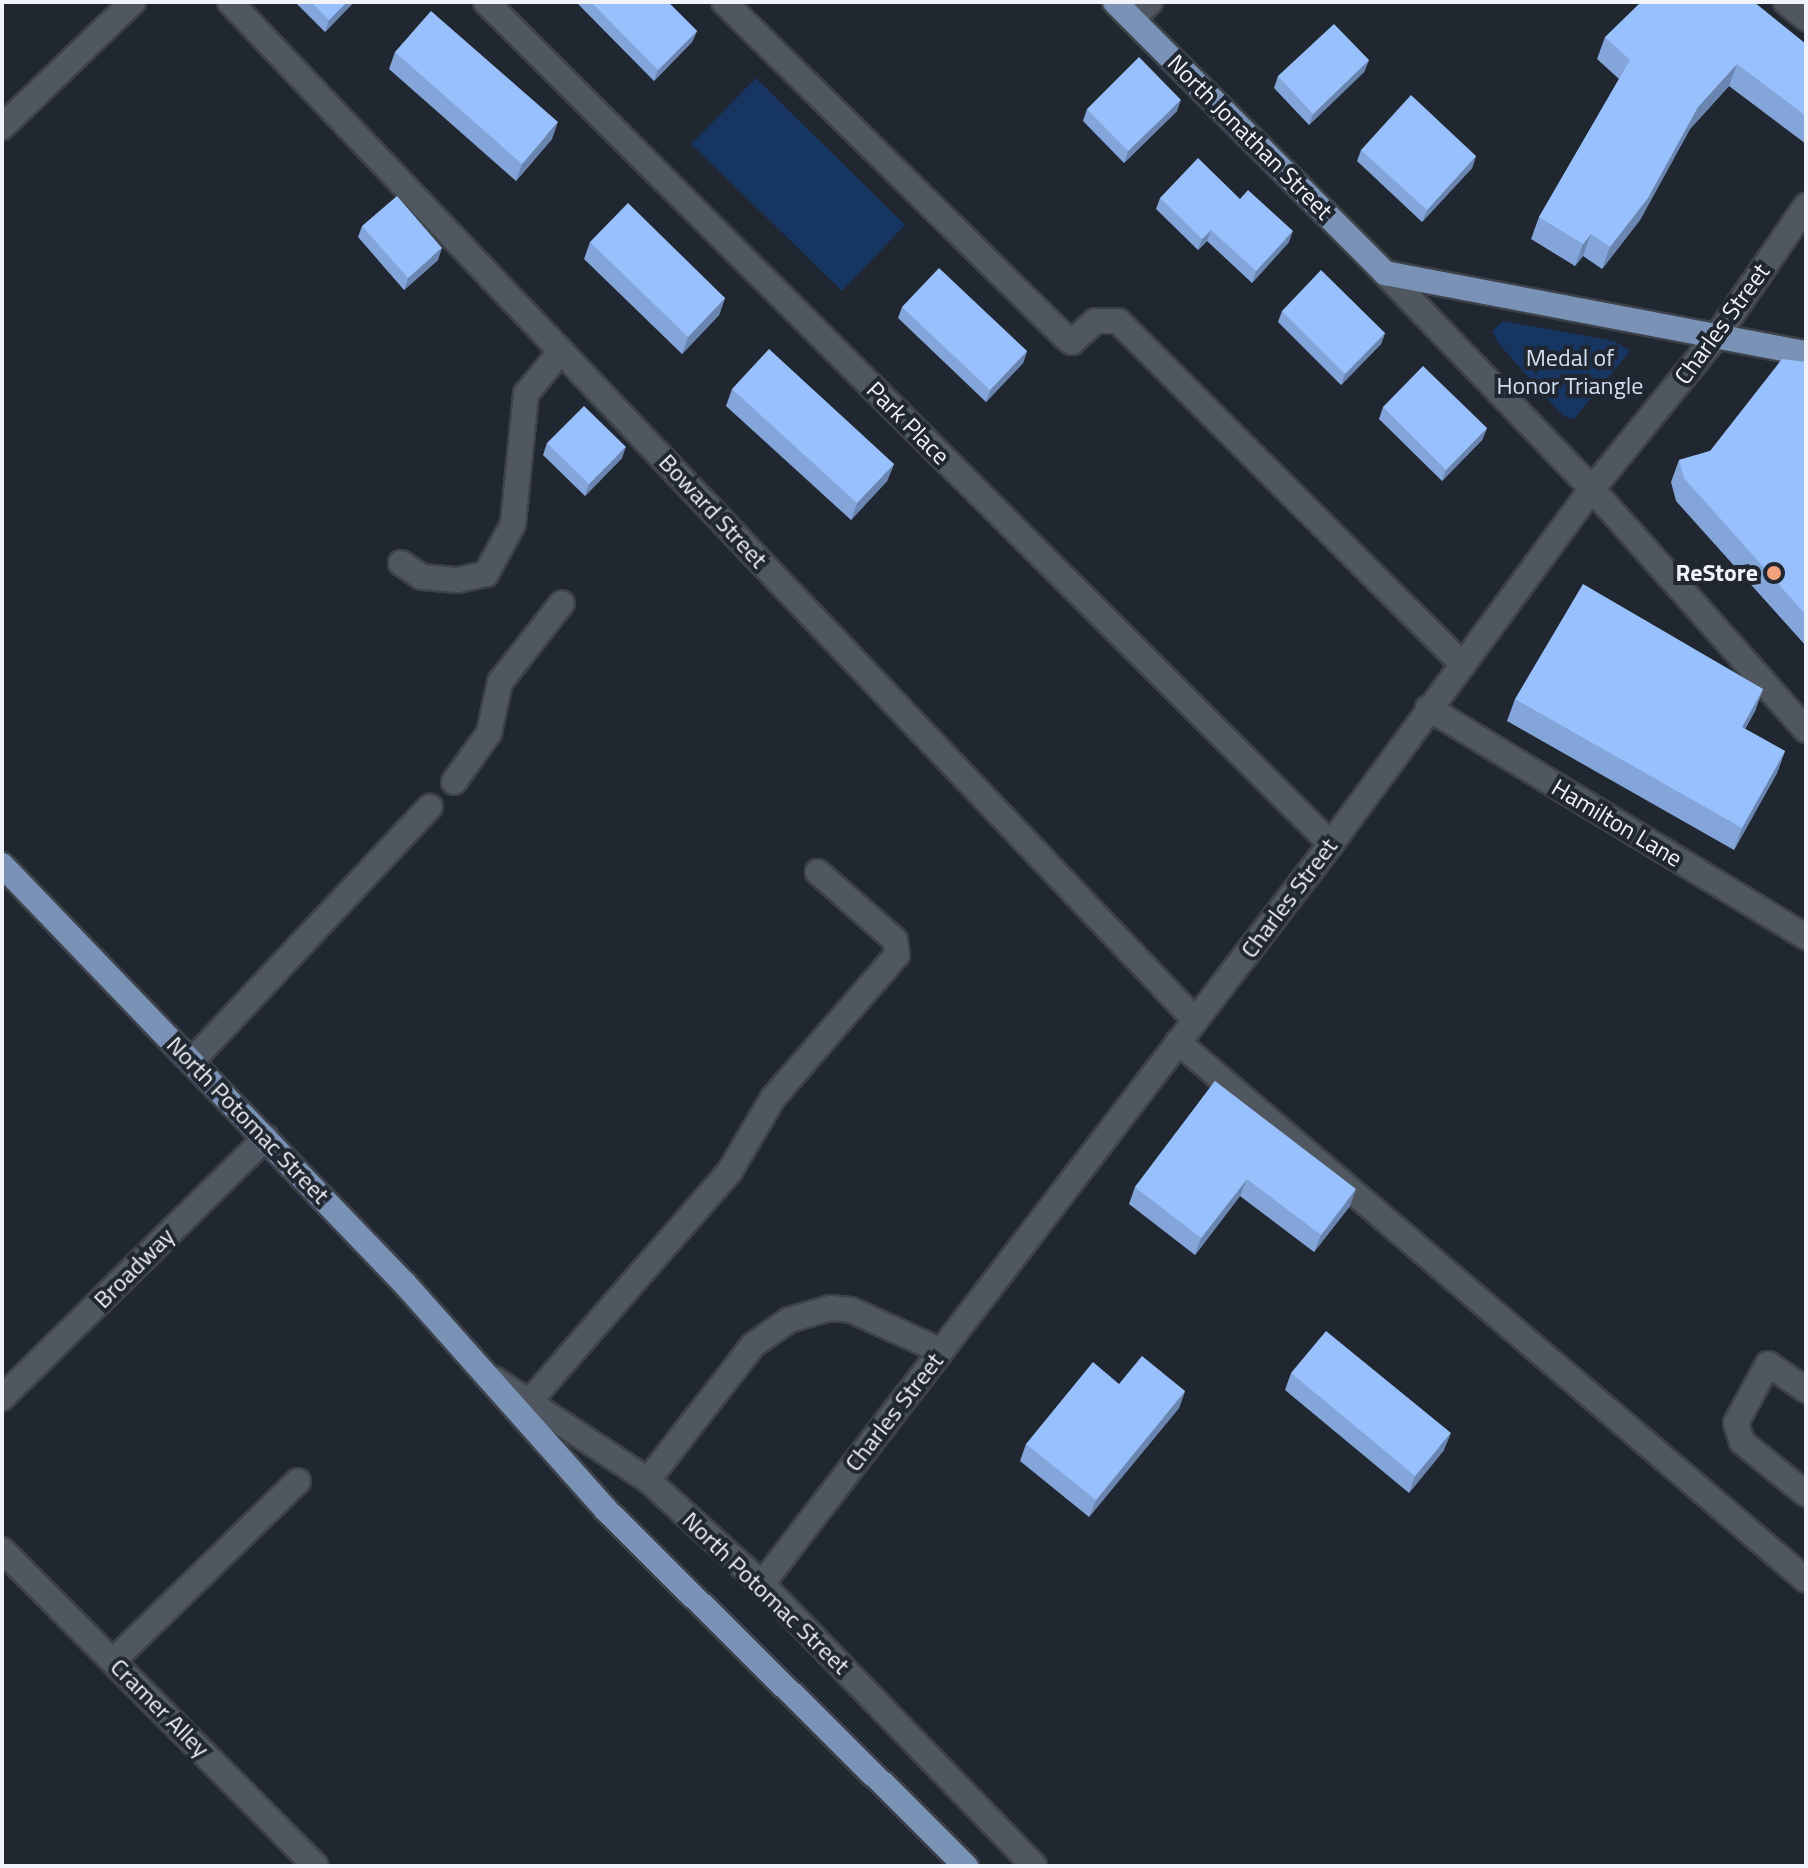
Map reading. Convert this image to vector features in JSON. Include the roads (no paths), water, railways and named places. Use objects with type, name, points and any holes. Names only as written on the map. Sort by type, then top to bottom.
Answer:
[{"type":"main road","name":"North Jonathan Street","points":[[1124,10],[1385,273]]},
{"type":"main road","points":[[1385,273],[1806,353]]},
{"type":"main road","name":"North Potomac Street","points":[[2,865],[492,1378],[607,1511],[966,1866]]},
{"type":"street","points":[[2,127],[133,2]]},
{"type":"street","name":"Boward Street","points":[[230,2],[1195,1020]]},
{"type":"street","name":"Park Place","points":[[486,2],[1331,844]]},
{"type":"street","points":[[724,2],[1065,337],[1072,342],[1095,321],[1118,321],[1463,665]]},
{"type":"street","points":[[1124,10],[1150,2]]},
{"type":"street","points":[[1786,2],[1806,18]]},
{"type":"street","name":"Charles Street","points":[[762,1584],[1331,844],[1428,708],[1592,489],[1717,336],[1806,206]]},
{"type":"street","name":"North Jonathan Street","points":[[1385,273],[1592,489],[1806,730]]},
{"type":"street","points":[[401,563],[422,577],[458,580],[486,574],[513,524],[526,394],[561,351]]},
{"type":"street","points":[[454,782],[489,733],[500,682],[562,603]]},
{"type":"street","name":"Hamilton Lane","points":[[1428,708],[1806,937]]},
{"type":"street","points":[[192,1061],[430,807]]},
{"type":"street","points":[[530,1401],[730,1171],[773,1098],[897,955],[895,940],[818,872]]},
{"type":"street","points":[[1178,1042],[1806,1580]]},
{"type":"street","name":"Broadway","points":[[2,1398],[266,1138]]},
{"type":"street","points":[[648,1480],[753,1345],[789,1320],[830,1308],[851,1310],[941,1351]]},
{"type":"street","points":[[1806,1390],[1768,1364],[1736,1423],[1742,1442],[1806,1494]]},
{"type":"street","name":"North Potomac Street","points":[[492,1378],[648,1480],[762,1584],[1034,1866]]},
{"type":"street","points":[[113,1661],[298,1481]]},
{"type":"street","name":"Cramer Alley","points":[[2,1550],[316,1866]]},
{"type":"place","name":"ReStore","points":[[1774,573]]},
{"type":"park label","name":"Medal of Honor Triangle","points":[[1570,372]]}]
